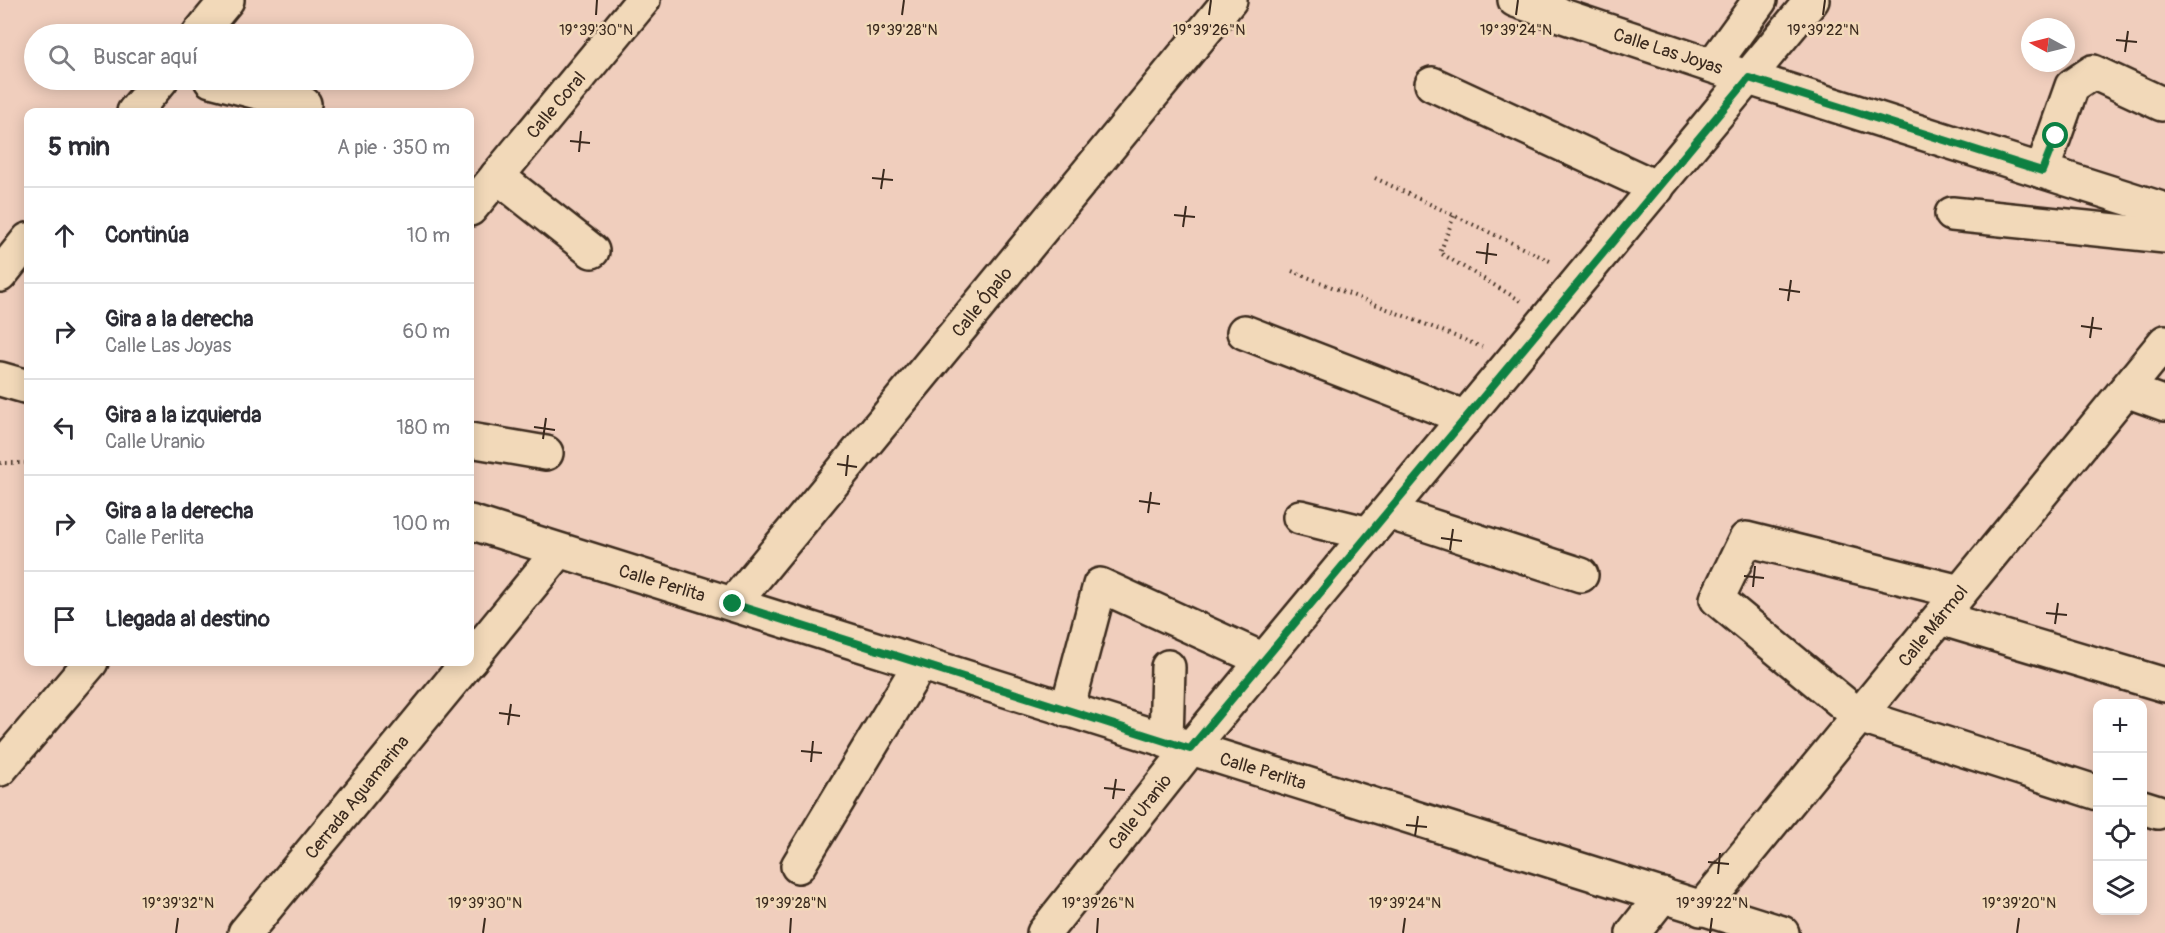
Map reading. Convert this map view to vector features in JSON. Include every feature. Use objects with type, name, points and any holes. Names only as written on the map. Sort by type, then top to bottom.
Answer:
[{"type":"street","points":[[207,24],[227,0]]},
{"type":"street","name":"Calle Coral","points":[[474,204],[643,0]]},
{"type":"street","name":"Calle Ópalo","points":[[733,604],[1230,0]]},
{"type":"street","name":"Calle Las Joyas","points":[[1515,0],[1749,78],[2165,210]]},
{"type":"street","points":[[1713,65],[1760,0]]},
{"type":"street","name":"Calle Uranio","points":[[1044,933],[1178,745],[1264,660],[1812,0]]},
{"type":"street","points":[[2042,171],[2072,86],[2093,72],[2162,104]]},
{"type":"street","points":[[1432,84],[1657,188]]},
{"type":"street","points":[[137,108],[153,90]]},
{"type":"street","points":[[250,90],[304,104]]},
{"type":"street","points":[[497,176],[592,251]]},
{"type":"street","points":[[1952,214],[2165,236]]},
{"type":"street","points":[[0,275],[24,245]]},
{"type":"street","points":[[1244,332],[1466,418]]},
{"type":"street","name":"Calle Mármol","points":[[1701,909],[2165,342]]},
{"type":"street","points":[[0,379],[24,386]]},
{"type":"street","points":[[2126,390],[2165,404]]},
{"type":"street","points":[[474,442],[546,453]]},
{"type":"street","points":[[1300,517],[1378,523],[1581,575]]},
{"type":"street","name":"Calle Perlita","points":[[474,523],[1782,933]]},
{"type":"street","points":[[1960,592],[1746,539],[1717,599],[1859,716],[2093,792]]},
{"type":"street","name":"Cerrada Aguamarina","points":[[474,655],[559,551]]},
{"type":"street","points":[[1067,710],[1100,585],[1264,660]]},
{"type":"street","points":[[1940,618],[2165,685]]},
{"type":"street","points":[[798,866],[911,679],[917,663]]},
{"type":"street","points":[[0,769],[88,666]]},
{"type":"street","name":"Cerrada Aguamarina","points":[[246,933],[465,666]]},
{"type":"street","points":[[1168,667],[1178,745]]},
{"type":"street","points":[[1633,933],[1662,895]]},
{"type":"path","points":[[1376,178],[1560,266],[1581,280]]},
{"type":"path","points":[[1454,216],[1440,253],[1548,320]]},
{"type":"path","points":[[1292,271],[1487,348],[1512,363]]},
{"type":"path","points":[[0,463],[24,463]]},
{"type":"route","points":[[733,604],[1190,749],[1749,78],[2042,171],[2056,136]]}]
